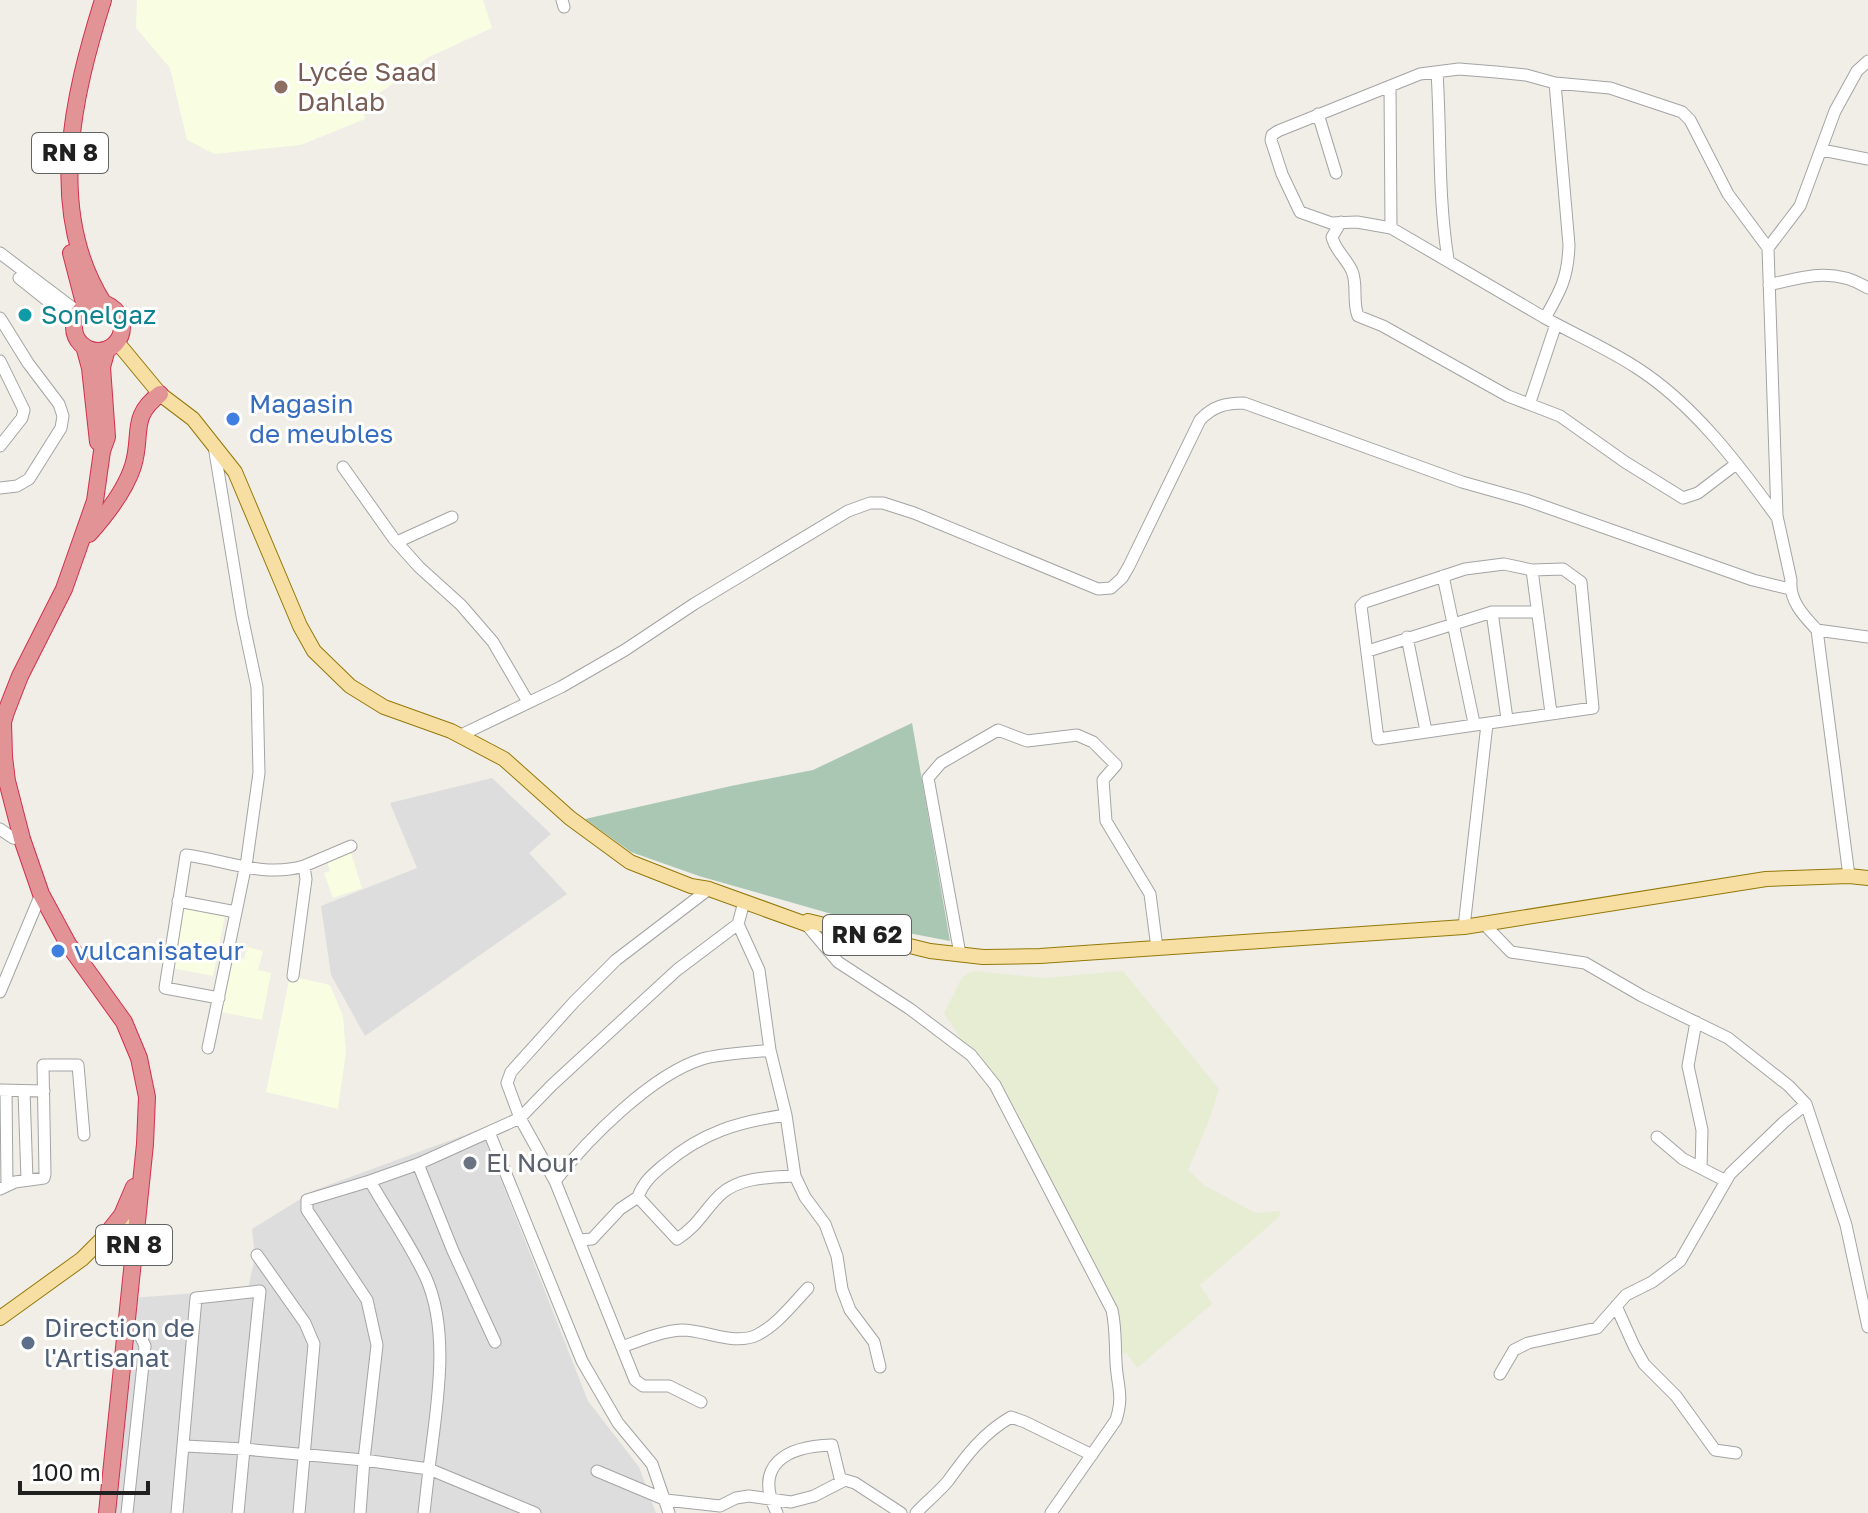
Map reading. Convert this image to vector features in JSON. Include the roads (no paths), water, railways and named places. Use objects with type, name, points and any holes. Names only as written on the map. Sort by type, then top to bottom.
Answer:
[{"type":"highway","name":"RN 8","points":[[80,314],[61,195],[60,162],[67,94],[93,0]]},
{"type":"highway","name":"RN 8","points":[[103,0],[71,121],[70,166],[74,223],[84,264],[104,304]]},
{"type":"highway","points":[[104,304],[120,316],[122,329],[112,346],[95,351],[78,341],[80,314],[104,304]]},
{"type":"highway","name":"RN 8","points":[[84,346],[90,368],[97,438],[102,451]]},
{"type":"highway","name":"RN 8","points":[[107,1513],[147,1097],[139,1058],[124,1022],[61,933],[41,894],[7,781],[1,722],[83,542],[95,501],[107,437],[102,367],[112,346]]},
{"type":"highway","points":[[83,542],[120,494],[132,468],[138,442],[139,416],[148,403],[160,394]]},
{"type":"highway","points":[[107,1234],[122,1215],[141,1167]]},
{"type":"main road","name":"RN 62","points":[[112,346],[160,394],[193,419],[235,472],[300,626],[314,651],[350,686],[384,707],[459,736],[504,759],[570,818],[630,862],[806,924],[808,921],[930,951],[1040,956],[1464,927],[1766,879],[1868,878]]},
{"type":"main road","points":[[82,1259],[107,1234],[125,1226],[135,1232]]},
{"type":"main road","points":[[0,1318],[82,1259],[114,1240],[135,1232]]},
{"type":"street","points":[[1768,248],[1800,206],[1835,111],[1857,71],[1868,61]]},
{"type":"street","points":[[1777,516],[1701,424],[1639,369],[1391,228],[1312,218],[1300,212],[1282,174],[1272,135],[1420,74],[1459,69],[1526,75],[1555,83],[1610,88],[1682,112],[1690,120],[1728,194],[1768,248],[1777,516],[1791,580],[1790,589],[1799,609],[1817,630],[1849,876]]},
{"type":"street","points":[[1437,72],[1441,215],[1448,259]]},
{"type":"street","points":[[1530,402],[1551,321],[1569,269],[1555,83]]},
{"type":"street","points":[[1390,87],[1391,228]]},
{"type":"street","points":[[1318,114],[1336,173]]},
{"type":"street","points":[[1822,150],[1868,159]]},
{"type":"street","points":[[1341,222],[1332,237],[1353,272],[1358,316],[1383,326],[1508,396],[1560,416],[1683,498],[1698,493],[1736,464]]},
{"type":"street","points":[[0,253],[80,314]]},
{"type":"street","points":[[0,262],[69,318],[80,314]]},
{"type":"street","points":[[1769,285],[1830,273],[1852,278],[1868,288]]},
{"type":"street","points":[[0,318],[59,404],[63,416],[61,428],[29,479],[17,486],[0,488]]},
{"type":"street","points":[[0,361],[5,381],[24,410],[22,418],[0,446]]},
{"type":"street","points":[[459,736],[561,687],[848,511],[870,503],[883,503],[914,513],[1098,589],[1111,588],[1129,566],[1200,420],[1215,407],[1230,403],[1244,403],[1462,482],[1526,500],[1753,580],[1790,589]]},
{"type":"street","points":[[208,1048],[245,867],[259,773],[257,687],[213,441]]},
{"type":"street","points":[[343,467],[397,542],[461,605],[493,642],[528,702]]},
{"type":"street","points":[[397,542],[452,517]]},
{"type":"street","points":[[1504,564],[1532,570],[1563,569],[1581,582],[1593,708],[1378,739],[1361,606],[1443,576],[1478,566],[1504,564]]},
{"type":"street","points":[[1532,570],[1551,713]]},
{"type":"street","points":[[1443,576],[1481,724],[1464,927]]},
{"type":"street","points":[[1368,651],[1492,612],[1537,612]]},
{"type":"street","points":[[1492,612],[1507,719]]},
{"type":"street","points":[[1817,630],[1868,637]]},
{"type":"street","points":[[1407,637],[1426,731]]},
{"type":"street","points":[[960,954],[928,778],[941,763],[998,730],[1027,741],[1077,735],[1093,742],[1116,765],[1103,780],[1106,821],[1150,894],[1157,948]]},
{"type":"street","points":[[0,829],[13,838],[22,839]]},
{"type":"street","points":[[219,998],[165,988],[186,855],[245,867],[289,870],[351,846]]},
{"type":"street","points":[[293,976],[306,879],[304,866]]},
{"type":"street","points":[[701,1402],[669,1386],[643,1386],[635,1380],[555,1181],[520,1118],[507,1083],[511,1072],[616,960],[709,889]]},
{"type":"street","points":[[0,992],[41,894]]},
{"type":"street","points":[[178,901],[236,912]]},
{"type":"street","points":[[360,1513],[377,1345],[367,1300],[307,1210],[307,1200],[418,1164],[520,1118],[677,970],[738,924],[744,902]]},
{"type":"street","points":[[738,924],[759,970],[770,1050],[786,1115],[795,1176],[805,1197],[825,1224],[837,1256],[842,1289],[850,1310],[874,1342],[880,1367]]},
{"type":"street","points":[[806,924],[838,962],[910,1009],[971,1055],[995,1085],[1112,1310],[1121,1404],[1116,1420],[1051,1513]]},
{"type":"street","points":[[1484,924],[1511,952],[1585,963],[1642,996],[1728,1038],[1789,1086],[1806,1104],[1846,1225],[1868,1327]]},
{"type":"street","points":[[1696,1022],[1688,1066],[1702,1130],[1701,1168]]},
{"type":"street","points":[[555,1181],[572,1159],[615,1117],[682,1066],[706,1058],[770,1050]]},
{"type":"street","points":[[44,1091],[3,1090],[2,1188],[44,1178],[45,1174],[44,1091],[43,1065],[78,1065],[84,1135]]},
{"type":"street","points":[[24,1091],[27,1180]]},
{"type":"street","points":[[1500,1374],[1514,1350],[1528,1343],[1597,1328],[1626,1295],[1652,1282],[1680,1261],[1730,1174],[1806,1104]]},
{"type":"street","points":[[580,1240],[592,1239],[620,1209],[638,1197],[642,1185],[700,1138],[741,1123],[786,1115]]},
{"type":"street","points":[[489,1132],[582,1361],[618,1423],[652,1464],[669,1513]]},
{"type":"street","points":[[1657,1137],[1683,1159],[1726,1181]]},
{"type":"street","points":[[418,1164],[453,1251],[495,1342]]},
{"type":"street","points":[[638,1197],[677,1239],[694,1228],[721,1194],[734,1185],[765,1177],[795,1176]]},
{"type":"street","points":[[370,1181],[426,1279],[435,1308],[440,1362],[424,1513]]},
{"type":"street","points":[[257,1255],[281,1285],[314,1344],[299,1513]]},
{"type":"street","points":[[177,1513],[196,1298],[260,1291],[281,1285]]},
{"type":"street","points":[[622,1347],[678,1330],[742,1339],[754,1336],[773,1324],[808,1288]]},
{"type":"street","points":[[238,1513],[260,1291]]},
{"type":"street","points":[[1616,1306],[1644,1364],[1676,1396],[1702,1436],[1715,1450],[1736,1453]]},
{"type":"street","points":[[126,1328],[139,1333],[145,1346],[127,1513]]},
{"type":"street","points":[[916,1513],[949,1480],[954,1469],[980,1440],[1011,1417],[1092,1455]]},
{"type":"street","points":[[777,1513],[770,1499],[768,1480],[780,1457],[818,1445],[832,1445],[841,1482]]},
{"type":"street","points":[[185,1446],[364,1460],[429,1469],[535,1513]]},
{"type":"street","points":[[113,1451],[133,1453]]},
{"type":"street","points":[[597,1471],[666,1500],[720,1506],[749,1496],[791,1502],[845,1480],[855,1483],[901,1513]]},
{"type":"place","name":"Lycée Saad Dahlab","points":[[281,87]]},
{"type":"place","name":"Sonelgaz","points":[[25,315]]},
{"type":"place","name":"Magasin de meubles","points":[[233,419]]},
{"type":"place","name":"vulcanisateur","points":[[58,951]]},
{"type":"place","name":"El Nour","points":[[470,1163]]},
{"type":"place","name":"Direction de l'Artisanat","points":[[28,1343]]}]
